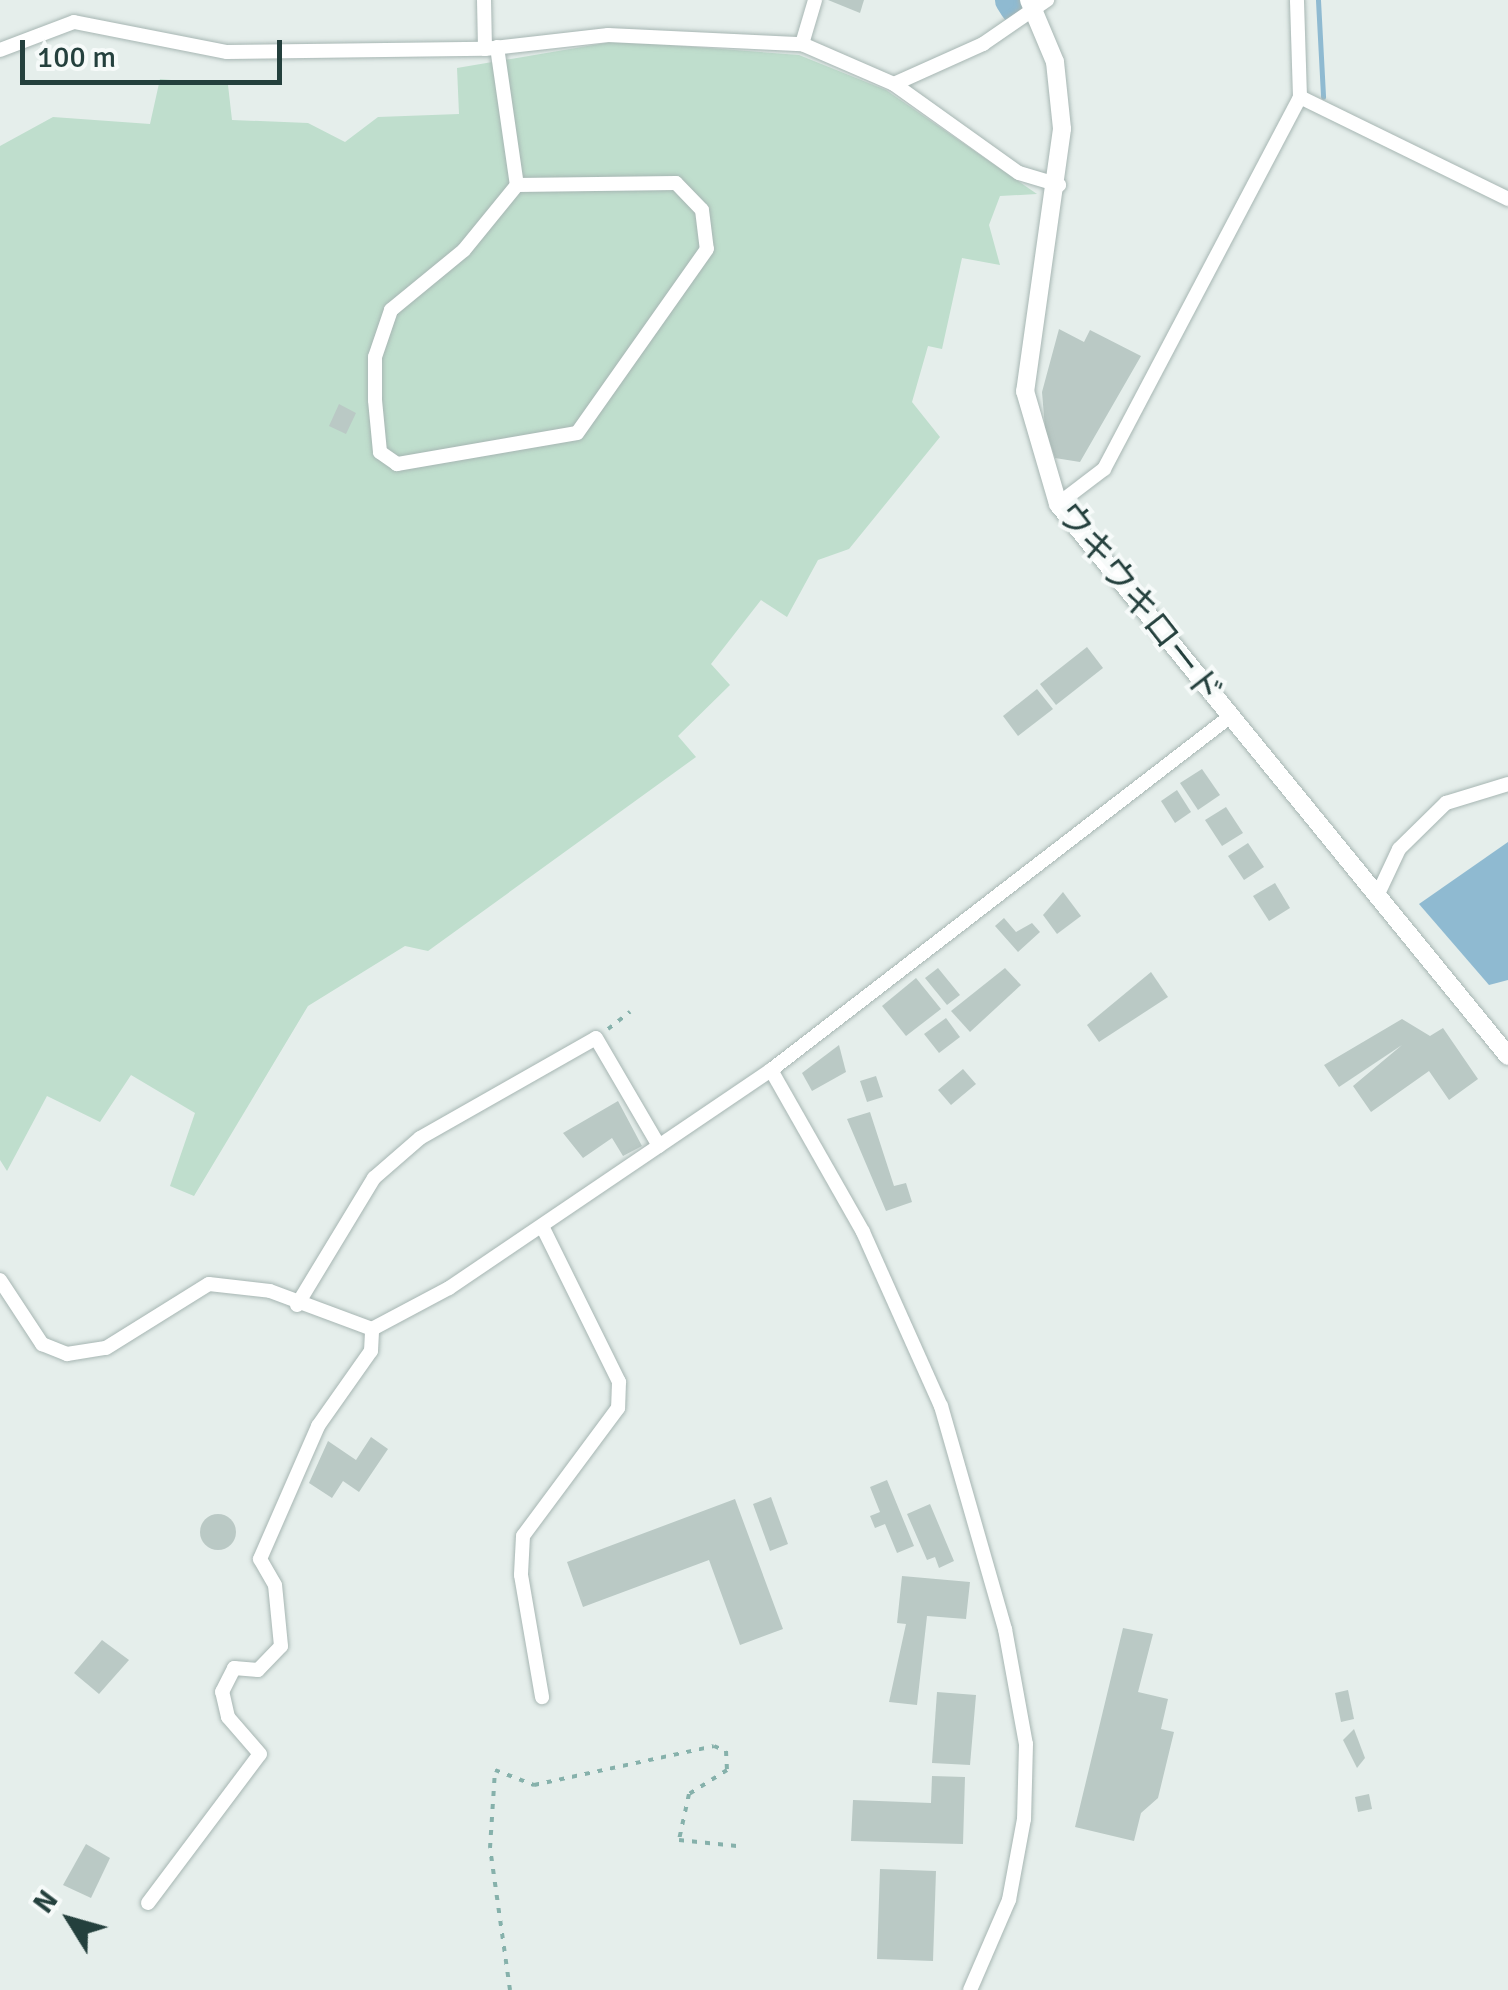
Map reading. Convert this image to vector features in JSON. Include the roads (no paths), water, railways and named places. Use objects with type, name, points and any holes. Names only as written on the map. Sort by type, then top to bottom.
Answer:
[{"type":"street","points":[[484,0],[517,186]]},
{"type":"street","points":[[802,44],[815,0]]},
{"type":"street","points":[[1058,504],[1104,469],[1300,97],[1297,0]]},
{"type":"street","points":[[894,84],[1037,3]]},
{"type":"street","name":"ウキウキロード","points":[[1037,3],[1055,62],[1060,185],[1025,390],[1058,504],[1228,718],[1377,896],[1499,1033],[1508,1056]]},
{"type":"street","points":[[0,50],[74,22],[227,52],[491,48],[608,35],[802,44],[894,84],[1020,173],[1060,185]]},
{"type":"street","points":[[1300,97],[1508,199]]},
{"type":"street","points":[[676,182],[702,210],[707,250],[577,432],[397,464],[380,452],[375,400],[375,357],[392,310],[464,250],[517,186],[676,182]]},
{"type":"street","points":[[0,1280],[42,1344],[67,1354],[106,1348],[209,1284],[270,1291],[297,1305],[372,1329],[542,1226],[771,1070],[1228,718]]},
{"type":"street","points":[[1377,896],[1399,848],[1446,803],[1508,784]]},
{"type":"street","points":[[297,1305],[374,1178],[436,1128],[596,1038],[658,1146]]},
{"type":"street","points":[[771,1070],[863,1232],[941,1406],[1005,1630],[1026,1744],[1024,1818],[1010,1900],[970,1990]]},
{"type":"street","points":[[542,1226],[618,1382],[618,1408],[524,1536],[521,1574],[542,1697]]},
{"type":"street","points":[[148,1903],[260,1754],[228,1716],[222,1692],[234,1668],[258,1670],[282,1646],[275,1584],[260,1559],[318,1426],[371,1351],[372,1329]]},
{"type":"water","points":[[1508,842],[1508,980],[1489,985],[1419,904]]},
{"type":"waterway","points":[[1011,0],[1016,8]]},
{"type":"waterway","points":[[1318,0],[1323,97]]}]
